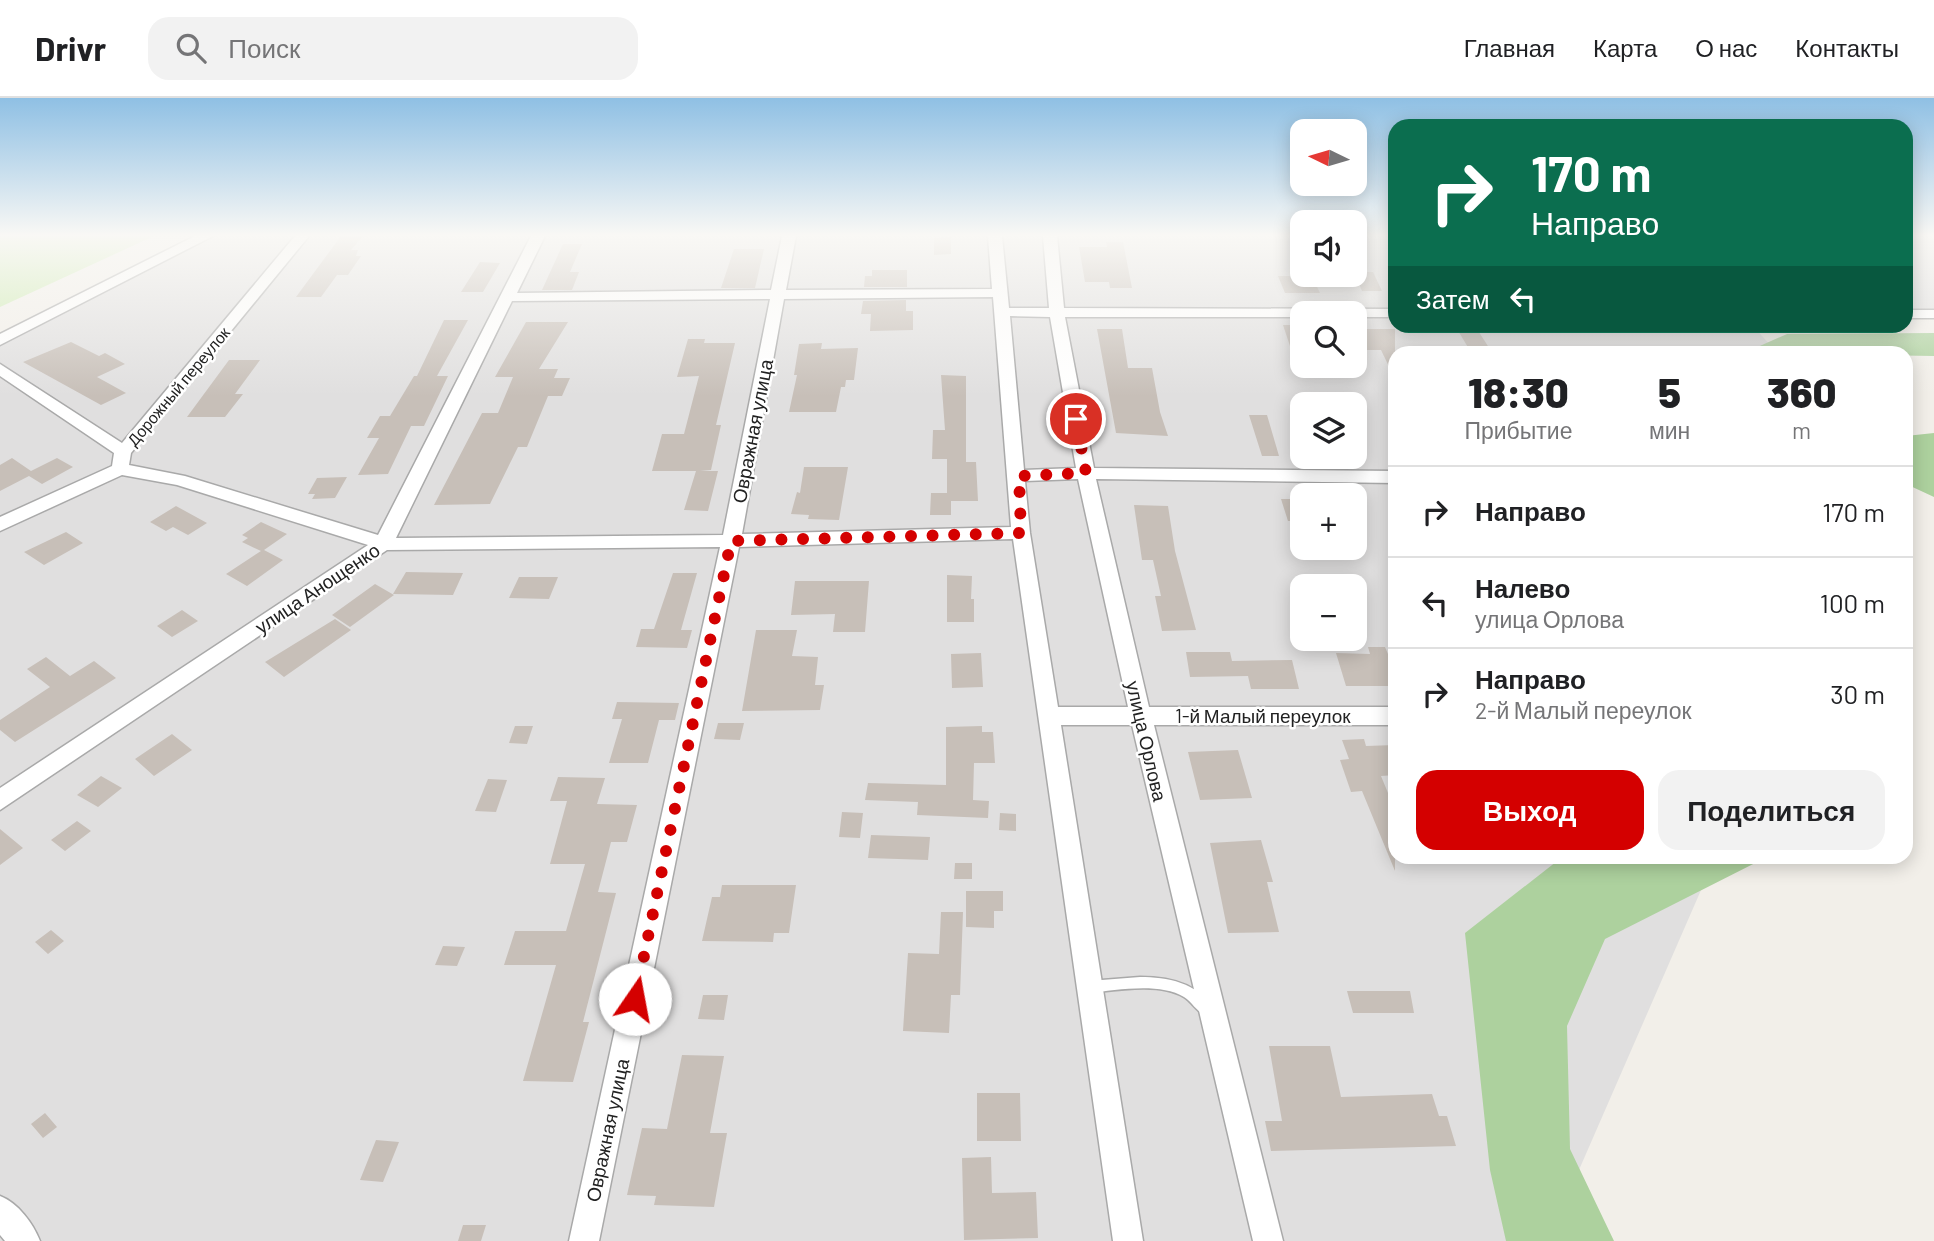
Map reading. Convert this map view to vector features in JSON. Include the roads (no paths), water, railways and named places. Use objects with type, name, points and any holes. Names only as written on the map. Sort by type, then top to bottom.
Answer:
[{"type":"street","points":[[0,340],[100,289]]},
{"type":"street","name":"Дорожный переулок","points":[[0,525],[121,460],[258,289]]},
{"type":"street","name":"улица Анощенко","points":[[0,800],[383,544],[512,289]]},
{"type":"street","name":"Овражная улица","points":[[584,1241],[731,541],[778,289]]},
{"type":"street","points":[[999,289],[1019,476],[1021,533],[1128,1241]]},
{"type":"street","name":"улица Орлова","points":[[1055,289],[1086,473],[1140,714],[1268,1241]]},
{"type":"street","points":[[508,297],[777,296],[1000,303],[1057,313],[1388,313]]},
{"type":"street","points":[[1913,314],[1934,314]]},
{"type":"street","points":[[0,369],[121,460],[352,531],[383,544],[731,541],[1021,533]]},
{"type":"street","points":[[1019,476],[1086,473],[1388,477]]},
{"type":"street","name":"1-й Малый переулок","points":[[1048,716],[1388,716]]},
{"type":"street","points":[[0,1212],[25,1241]]},
{"type":"lane","points":[[1089,987],[1154,985],[1189,993],[1214,1019]]}]
